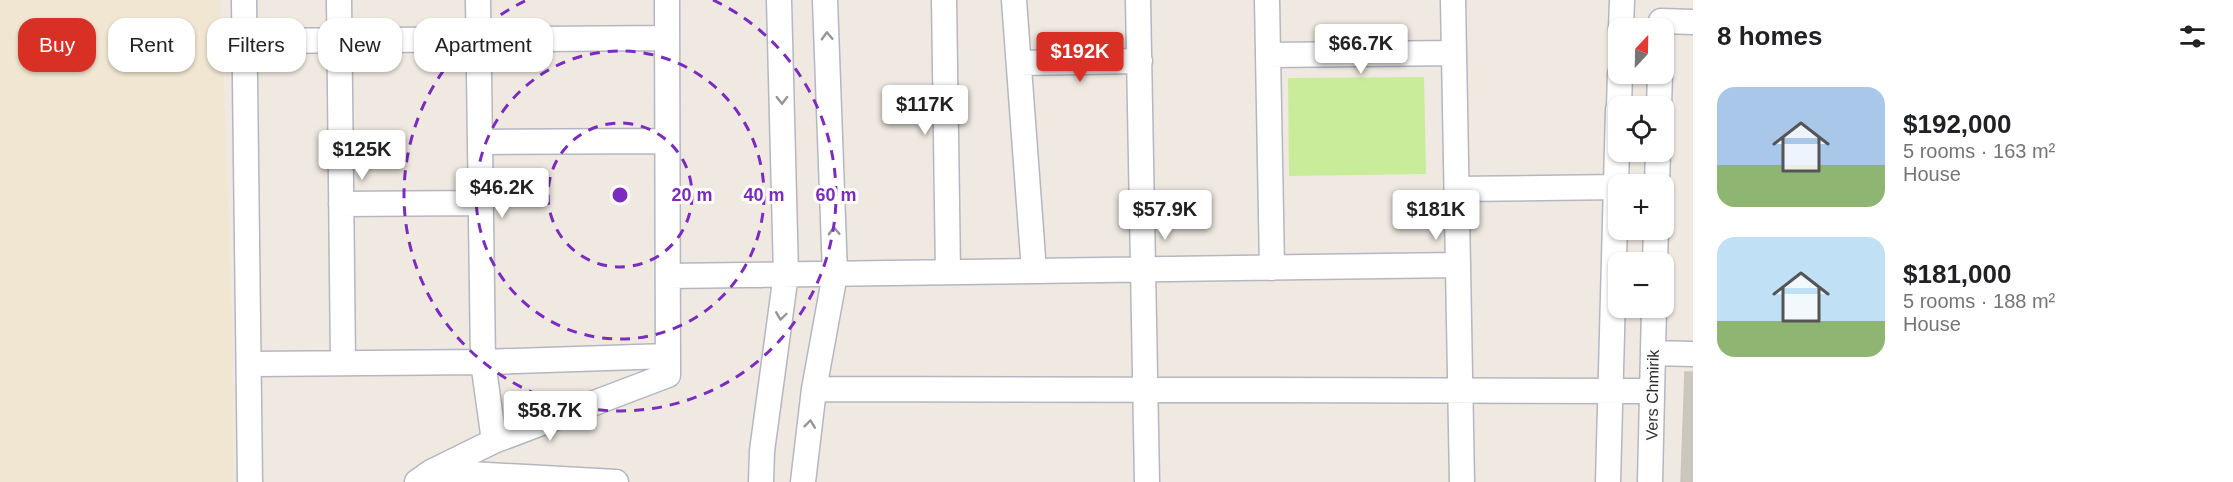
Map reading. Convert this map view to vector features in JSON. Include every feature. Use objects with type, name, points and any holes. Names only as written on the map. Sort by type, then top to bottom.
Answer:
[{"type":"street","points":[[244,0],[244,18]]},
{"type":"street","points":[[339,0],[339,18]]},
{"type":"street","points":[[478,0],[478,18]]},
{"type":"street","points":[[424,477],[494,441],[668,375],[667,0]]},
{"type":"street","points":[[761,482],[762,451],[786,274],[779,0]]},
{"type":"street","points":[[803,482],[814,389],[836,274],[825,0]]},
{"type":"street","points":[[944,0],[948,272]]},
{"type":"street","points":[[1014,0],[1034,271]]},
{"type":"street","points":[[1138,0],[1147,482]]},
{"type":"street","points":[[1267,0],[1272,268]]},
{"type":"street","points":[[1453,0],[1462,482]]},
{"type":"street","points":[[1621,18],[1622,0]]},
{"type":"street","points":[[1661,17],[1693,22]]},
{"type":"street","points":[[553,39],[667,38]]},
{"type":"street","points":[[1268,55],[1454,53]]},
{"type":"street","points":[[1019,63],[1140,61]]},
{"type":"street","points":[[245,72],[250,482]]},
{"type":"street","points":[[339,72],[343,363]]},
{"type":"street","points":[[479,72],[483,362],[494,441]]},
{"type":"street","points":[[480,142],[667,141]]},
{"type":"street","points":[[1456,189],[1608,188]]},
{"type":"street","points":[[341,204],[481,203]]},
{"type":"street","points":[[1608,482],[1615,240]]},
{"type":"street","points":[[668,276],[1458,265]]},
{"type":"street","name":"Vers Chmirik","points":[[1650,482],[1654,318]]},
{"type":"street","points":[[1653,353],[1693,354]]},
{"type":"street","points":[[249,364],[483,362],[668,356]]},
{"type":"street","points":[[814,389],[1652,391]]},
{"type":"street","points":[[424,477],[616,482]]},
{"type":"shaded area","points":[[0,0],[221,0],[222,18],[207,18],[207,72],[223,72],[233,350],[233,482],[0,482]]},
{"type":"green space","points":[[1424,77],[1426,174],[1289,176],[1288,78]]},
{"type":"building","points":[[1685,372],[1693,372],[1693,482],[1681,482]]}]
